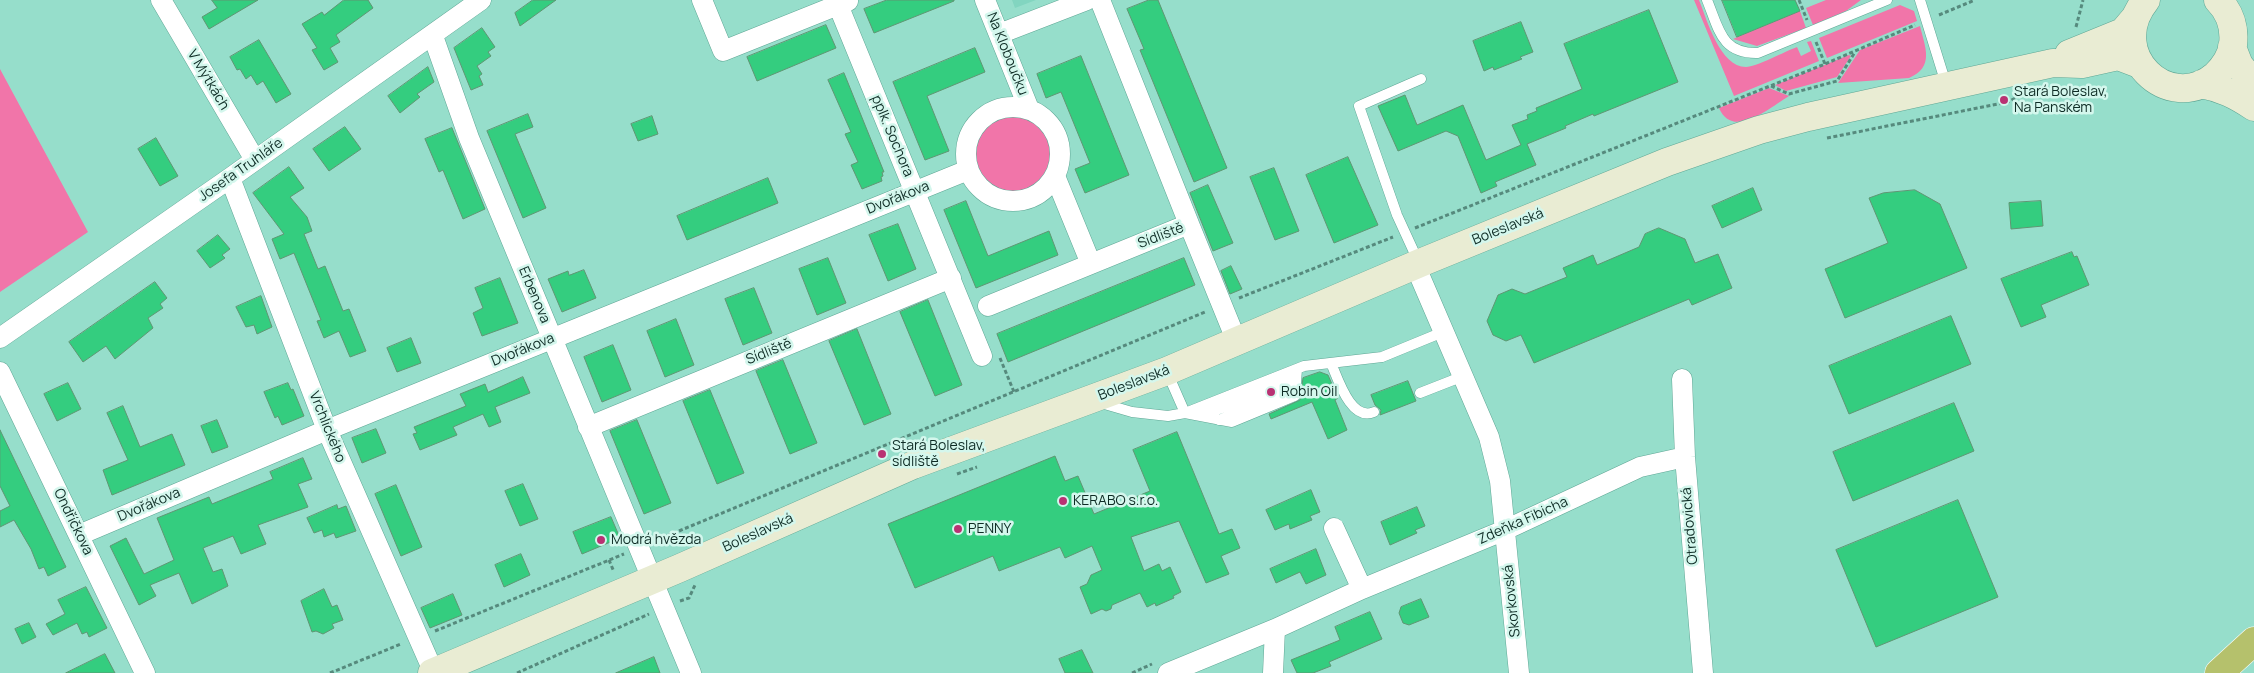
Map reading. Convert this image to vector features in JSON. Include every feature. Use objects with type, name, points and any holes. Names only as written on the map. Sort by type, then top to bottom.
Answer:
[{"type":"highway","points":[[2219,673],[2254,641]]},
{"type":"main road","points":[[2218,0],[2228,13],[2239,65],[2254,82]]},
{"type":"main road","points":[[2140,10],[2132,43],[2139,64],[2150,76],[2165,84],[2189,87],[2201,84],[2220,70],[2230,56],[2243,0]]},
{"type":"main road","points":[[2053,64],[2078,49],[2123,32],[2140,10]]},
{"type":"main road","points":[[2053,64],[2082,64],[2118,56],[2139,64]]},
{"type":"main road","name":"Boleslavská","points":[[433,673],[652,580],[913,465],[1167,371],[1417,264],[1667,162],[1759,130],[1842,109],[2053,64]]},
{"type":"main road","points":[[2201,84],[2218,87],[2234,94],[2254,107]]},
{"type":"street","name":"V Mýtkách","points":[[161,0],[255,160]]},
{"type":"street","name":"Josefa Truhláře","points":[[0,338],[433,36],[481,0]]},
{"type":"street","points":[[702,0],[723,51],[841,2]]},
{"type":"street","name":"Na Kloboučku","points":[[985,0],[1028,109]]},
{"type":"street","points":[[999,34],[1087,0]]},
{"type":"street","points":[[1100,0],[1189,224]]},
{"type":"street","name":"pplk. Sochora","points":[[841,2],[982,356]]},
{"type":"street","name":"Erbenova","points":[[433,36],[469,138],[691,673]]},
{"type":"street","name":"Na Kloboučku","points":[[968,170],[965,151],[967,142],[970,132],[982,117],[1000,108],[1019,107],[1028,109],[1046,120],[1057,137],[1060,157],[1054,176]]},
{"type":"street","points":[[968,170],[979,187],[995,198],[1005,201],[1019,201],[1034,196],[1042,191],[1054,176],[1090,264]]},
{"type":"street","name":"Dvořákova","points":[[79,535],[327,430],[968,170]]},
{"type":"street","name":"Vrchlického","points":[[230,178],[327,430],[433,673]]},
{"type":"street","name":"Sídliště","points":[[988,306],[1189,224],[1236,342]]},
{"type":"street","name":"Skorkovská","points":[[1417,264],[1442,332],[1489,438],[1500,480],[1519,673]]},
{"type":"street","name":"Sídliště","points":[[588,427],[951,278]]},
{"type":"street","name":"Ondříčkova","points":[[0,372],[145,673]]},
{"type":"street","name":"Otradovická","points":[[1682,379],[1685,457],[1703,673]]},
{"type":"street","name":"Zdeňka Fibicha","points":[[1163,667],[1275,629],[1362,589],[1506,530],[1640,467],[1685,457]]},
{"type":"street","points":[[1334,528],[1362,589]]},
{"type":"street","points":[[1273,673],[1275,629]]},
{"type":"lane","points":[[1707,0],[1724,40],[1732,49],[1745,54],[1758,53],[1887,0]]},
{"type":"lane","points":[[1920,0],[1947,88]]},
{"type":"lane","points":[[1417,264],[1359,106],[1421,79]]},
{"type":"lane","points":[[1185,413],[1218,420],[1296,378],[1304,366],[1382,356],[1442,332]]},
{"type":"lane","points":[[1331,363],[1351,404],[1357,412],[1369,414],[1374,412]]},
{"type":"lane","points":[[1167,371],[1185,413]]},
{"type":"lane","points":[[1420,393],[1461,377]]},
{"type":"lane","points":[[1091,400],[1132,412],[1168,416],[1185,413],[1296,378]]},
{"type":"lane","points":[[1201,416],[1296,378]]},
{"type":"path","points":[[953,418],[1222,305],[1770,86],[1975,0]]},
{"type":"path","points":[[1770,86],[1789,94],[1836,81],[1856,51]]},
{"type":"path","points":[[982,356],[998,351],[1014,392]]},
{"type":"path","points":[[1132,673],[1163,667]]},
{"type":"shaded area","points":[[1012,0],[1036,0],[1015,8]]},
{"type":"shaded area","points":[[1694,0],[1699,0],[1722,51],[1737,65],[1751,66],[1797,47],[1801,56],[1811,51],[1807,42],[1811,41],[1819,61],[1734,96]]},
{"type":"shaded area","points":[[1826,0],[1861,0],[1846,11],[1813,25],[1806,8]]},
{"type":"shaded area","points":[[1900,5],[1914,11],[1917,21],[1827,58],[1819,38]]},
{"type":"shaded area","points":[[1800,11],[1806,28],[1757,46],[1733,39]]},
{"type":"shaded area","points":[[1920,26],[1926,56],[1922,68],[1917,73],[1909,78],[1838,83],[1860,50]]},
{"type":"shaded area","points":[[1849,55],[1851,56],[1837,77],[1786,91],[1775,85]]},
{"type":"shaded area","points":[[0,69],[88,232],[0,292]]},
{"type":"shaded area","points":[[1769,88],[1789,96],[1762,114],[1752,118],[1733,121],[1725,117],[1719,108]]},
{"type":"shaded area","points":[[1005,115],[1021,115],[1035,121],[1046,132],[1052,146],[1052,162],[1046,176],[1035,187],[1021,193],[1005,193],[991,187],[980,176],[974,162],[974,146],[980,132],[991,121]]},
{"type":"building","points":[[212,0],[258,0],[209,29],[202,17],[217,8]]},
{"type":"building","points":[[344,0],[368,0],[373,8],[336,35],[340,42],[330,48],[338,62],[324,70],[312,50],[317,48],[302,24],[322,12],[324,15]]},
{"type":"building","points":[[533,0],[556,0],[520,26],[515,13]]},
{"type":"building","points":[[887,0],[954,1],[874,33],[864,9]]},
{"type":"building","points":[[1149,0],[1158,0],[1227,168],[1194,182],[1140,50],[1144,49],[1127,9]]},
{"type":"building","points":[[1722,0],[1795,0],[1800,11],[1737,37]]},
{"type":"building","points":[[1649,10],[1678,82],[1594,116],[1593,114],[1565,126],[1566,128],[1527,144],[1536,165],[1495,182],[1497,186],[1481,193],[1458,136],[1446,131],[1398,151],[1378,106],[1405,95],[1417,125],[1463,105],[1486,160],[1521,145],[1512,125],[1528,119],[1527,115],[1537,111],[1536,108],[1582,89],[1564,44]]},
{"type":"building","points":[[1521,22],[1533,52],[1520,57],[1522,59],[1494,70],[1493,67],[1484,71],[1473,41]]},
{"type":"building","points":[[826,25],[836,48],[757,81],[747,57]]},
{"type":"building","points":[[482,28],[495,47],[488,52],[491,56],[477,66],[482,74],[479,76],[483,85],[471,90],[454,48]]},
{"type":"building","points":[[259,40],[291,94],[276,103],[263,81],[257,85],[251,75],[246,79],[240,69],[237,70],[230,57]]},
{"type":"building","points":[[975,48],[985,72],[927,96],[949,151],[925,160],[893,82]]},
{"type":"building","points":[[1081,56],[1129,175],[1085,193],[1075,169],[1090,163],[1061,92],[1046,98],[1037,74]]},
{"type":"building","points":[[428,67],[434,82],[417,94],[420,97],[400,113],[388,96]]},
{"type":"building","points":[[844,73],[884,172],[882,172],[882,181],[862,189],[851,165],[858,162],[845,134],[851,132],[828,80]]},
{"type":"building","points":[[528,114],[533,127],[515,134],[546,208],[523,218],[487,131]]},
{"type":"building","points":[[652,116],[658,134],[638,141],[631,124]]},
{"type":"building","points":[[345,127],[361,149],[329,171],[313,149]]},
{"type":"building","points":[[452,128],[485,209],[463,219],[443,170],[439,172],[425,139]]},
{"type":"building","points":[[156,138],[178,176],[160,186],[138,149]]},
{"type":"building","points":[[1348,157],[1378,225],[1334,243],[1306,175]]},
{"type":"building","points":[[289,167],[304,188],[290,197],[307,217],[312,231],[304,234],[318,269],[325,266],[343,311],[349,309],[366,351],[350,357],[339,331],[324,338],[317,321],[321,320],[294,253],[280,259],[272,239],[284,234],[253,193]]},
{"type":"building","points":[[1274,168],[1299,231],[1275,240],[1250,177]]},
{"type":"building","points":[[768,178],[778,203],[687,240],[677,216]]},
{"type":"building","points":[[1208,185],[1233,243],[1213,251],[1190,193]]},
{"type":"building","points":[[1753,188],[1762,210],[1722,228],[1712,206]]},
{"type":"building","points":[[1915,190],[1940,204],[1967,268],[1845,318],[1825,269],[1888,243],[1869,198],[1883,193]]},
{"type":"building","points":[[966,201],[988,256],[1049,231],[1058,255],[976,288],[944,210]]},
{"type":"building","points":[[2041,201],[2043,226],[2011,229],[2009,203]]},
{"type":"building","points":[[898,224],[916,269],[888,281],[869,235]]},
{"type":"building","points":[[1659,228],[1685,239],[1695,263],[1718,254],[1732,288],[1692,305],[1689,299],[1534,363],[1521,335],[1506,341],[1493,335],[1487,321],[1498,295],[1512,289],[1525,294],[1567,277],[1563,268],[1593,255],[1597,265],[1639,247],[1645,234]]},
{"type":"building","points":[[218,235],[230,249],[222,255],[225,258],[210,268],[197,251]]},
{"type":"building","points":[[2072,252],[2074,257],[2077,256],[2089,285],[2041,305],[2046,317],[2021,327],[2001,279]]},
{"type":"building","points":[[828,258],[846,303],[817,315],[799,269]]},
{"type":"building","points":[[1184,258],[1195,285],[1008,362],[997,334]]},
{"type":"building","points":[[1231,266],[1242,289],[1230,294],[1221,271]]},
{"type":"building","points":[[584,270],[596,298],[562,312],[548,279],[568,271],[569,275]]},
{"type":"building","points":[[500,278],[518,323],[482,336],[473,313],[483,308],[475,288]]},
{"type":"building","points":[[155,282],[167,298],[160,304],[163,308],[148,318],[153,328],[115,359],[106,346],[83,362],[69,342]]},
{"type":"building","points":[[754,288],[772,333],[743,345],[725,299]]},
{"type":"building","points":[[261,296],[272,327],[257,334],[254,325],[246,327],[236,307]]},
{"type":"building","points":[[928,300],[962,385],[935,396],[900,312]]},
{"type":"building","points":[[1951,316],[1971,364],[1849,414],[1829,366]]},
{"type":"building","points":[[676,319],[694,365],[665,377],[647,331]]},
{"type":"building","points":[[857,329],[891,414],[864,425],[829,341]]},
{"type":"building","points":[[411,338],[421,363],[397,372],[387,348]]},
{"type":"building","points":[[613,345],[631,390],[602,402],[584,357]]},
{"type":"building","points":[[783,360],[817,443],[790,454],[756,371]]},
{"type":"building","points":[[1320,372],[1328,375],[1338,398],[1335,400],[1347,430],[1328,439],[1312,402],[1271,419],[1269,414],[1300,400],[1303,378]]},
{"type":"building","points":[[523,377],[530,393],[495,407],[501,422],[489,427],[483,414],[453,427],[457,435],[420,450],[413,434],[417,433],[414,427],[466,406],[460,394],[485,384],[488,392]]},
{"type":"building","points":[[1408,381],[1416,401],[1380,415],[1381,410],[1375,405],[1371,395]]},
{"type":"building","points":[[68,383],[81,409],[57,421],[44,394]]},
{"type":"building","points":[[288,383],[291,390],[293,389],[304,416],[282,425],[278,416],[275,418],[264,392]]},
{"type":"building","points":[[710,390],[744,473],[717,484],[683,401]]},
{"type":"building","points":[[1954,403],[1974,451],[1853,501],[1833,452]]},
{"type":"building","points":[[123,406],[140,447],[172,434],[185,465],[112,495],[103,470],[128,460],[107,413]]},
{"type":"building","points":[[217,420],[228,447],[212,453],[201,426]]},
{"type":"building","points":[[637,420],[671,503],[644,514],[610,431]]},
{"type":"building","points":[[376,429],[386,453],[362,463],[352,438]]},
{"type":"building","points":[[0,430],[66,567],[48,576],[44,567],[39,569],[31,549],[14,520],[0,527],[0,511],[10,506],[0,486]]},
{"type":"building","points":[[1177,432],[1219,534],[1232,529],[1240,548],[1221,556],[1229,574],[1206,583],[1179,521],[1131,537],[1144,571],[1159,564],[1162,571],[1170,567],[1181,592],[1173,596],[1174,598],[1156,606],[1155,603],[1147,607],[1140,593],[1112,605],[1111,609],[1106,611],[1102,609],[1091,614],[1080,587],[1087,584],[1091,575],[1102,570],[1092,546],[1065,558],[1060,547],[999,571],[993,556],[915,588],[888,524],[1055,456],[1065,481],[1078,476],[1094,514],[1150,491],[1133,450]]},
{"type":"building","points":[[303,458],[312,479],[298,484],[308,507],[258,525],[266,544],[241,554],[233,536],[203,548],[213,572],[222,569],[228,586],[192,604],[179,573],[150,585],[156,596],[139,605],[110,546],[126,538],[144,574],[174,560],[157,518],[209,497],[212,504],[273,479],[270,472]]},
{"type":"building","points":[[523,484],[538,519],[520,526],[505,491]]},
{"type":"building","points":[[396,485],[422,547],[401,556],[375,494]]},
{"type":"building","points":[[1311,490],[1320,512],[1310,516],[1312,520],[1290,529],[1289,524],[1275,530],[1266,510]]},
{"type":"building","points":[[1958,500],[1998,597],[1876,647],[1836,550]]},
{"type":"building","points":[[337,505],[338,509],[346,506],[356,531],[336,538],[334,533],[324,537],[322,530],[314,533],[307,518]]},
{"type":"building","points":[[1417,507],[1425,526],[1415,530],[1417,533],[1390,545],[1381,522]]},
{"type":"building","points":[[611,517],[620,538],[582,554],[573,532]]},
{"type":"building","points":[[1316,549],[1326,575],[1306,584],[1300,572],[1276,583],[1270,569]]},
{"type":"building","points":[[521,554],[530,575],[504,587],[495,565]]},
{"type":"building","points":[[86,587],[107,628],[89,637],[87,632],[82,634],[77,623],[53,635],[46,624],[65,614],[58,600]]},
{"type":"building","points":[[324,589],[332,607],[337,605],[343,620],[332,624],[334,628],[323,634],[316,631],[312,632],[301,601]]},
{"type":"building","points":[[453,594],[462,615],[430,628],[421,608]]},
{"type":"building","points":[[1421,599],[1429,617],[1409,625],[1403,623],[1399,613],[1401,607]]},
{"type":"building","points":[[1370,612],[1382,639],[1329,662],[1331,666],[1313,673],[1297,673],[1291,660],[1340,640],[1335,627]]},
{"type":"building","points":[[29,623],[36,637],[22,644],[15,629]]},
{"type":"building","points":[[1082,650],[1093,673],[1065,673],[1059,659]]},
{"type":"building","points":[[105,654],[115,673],[66,673]]},
{"type":"building","points":[[654,657],[660,673],[616,673]]},
{"type":"place","name":"Stará Boleslav, Na Panském","points":[[2004,100]]},
{"type":"place","name":"Robin Oil","points":[[1271,392]]},
{"type":"place","name":"Stará Boleslav, sídliště","points":[[882,454]]},
{"type":"place","name":"KERABO s.r.o.","points":[[1063,501]]},
{"type":"place","name":"PENNY","points":[[958,529]]},
{"type":"place","name":"Modrá hvězda","points":[[601,540]]}]
